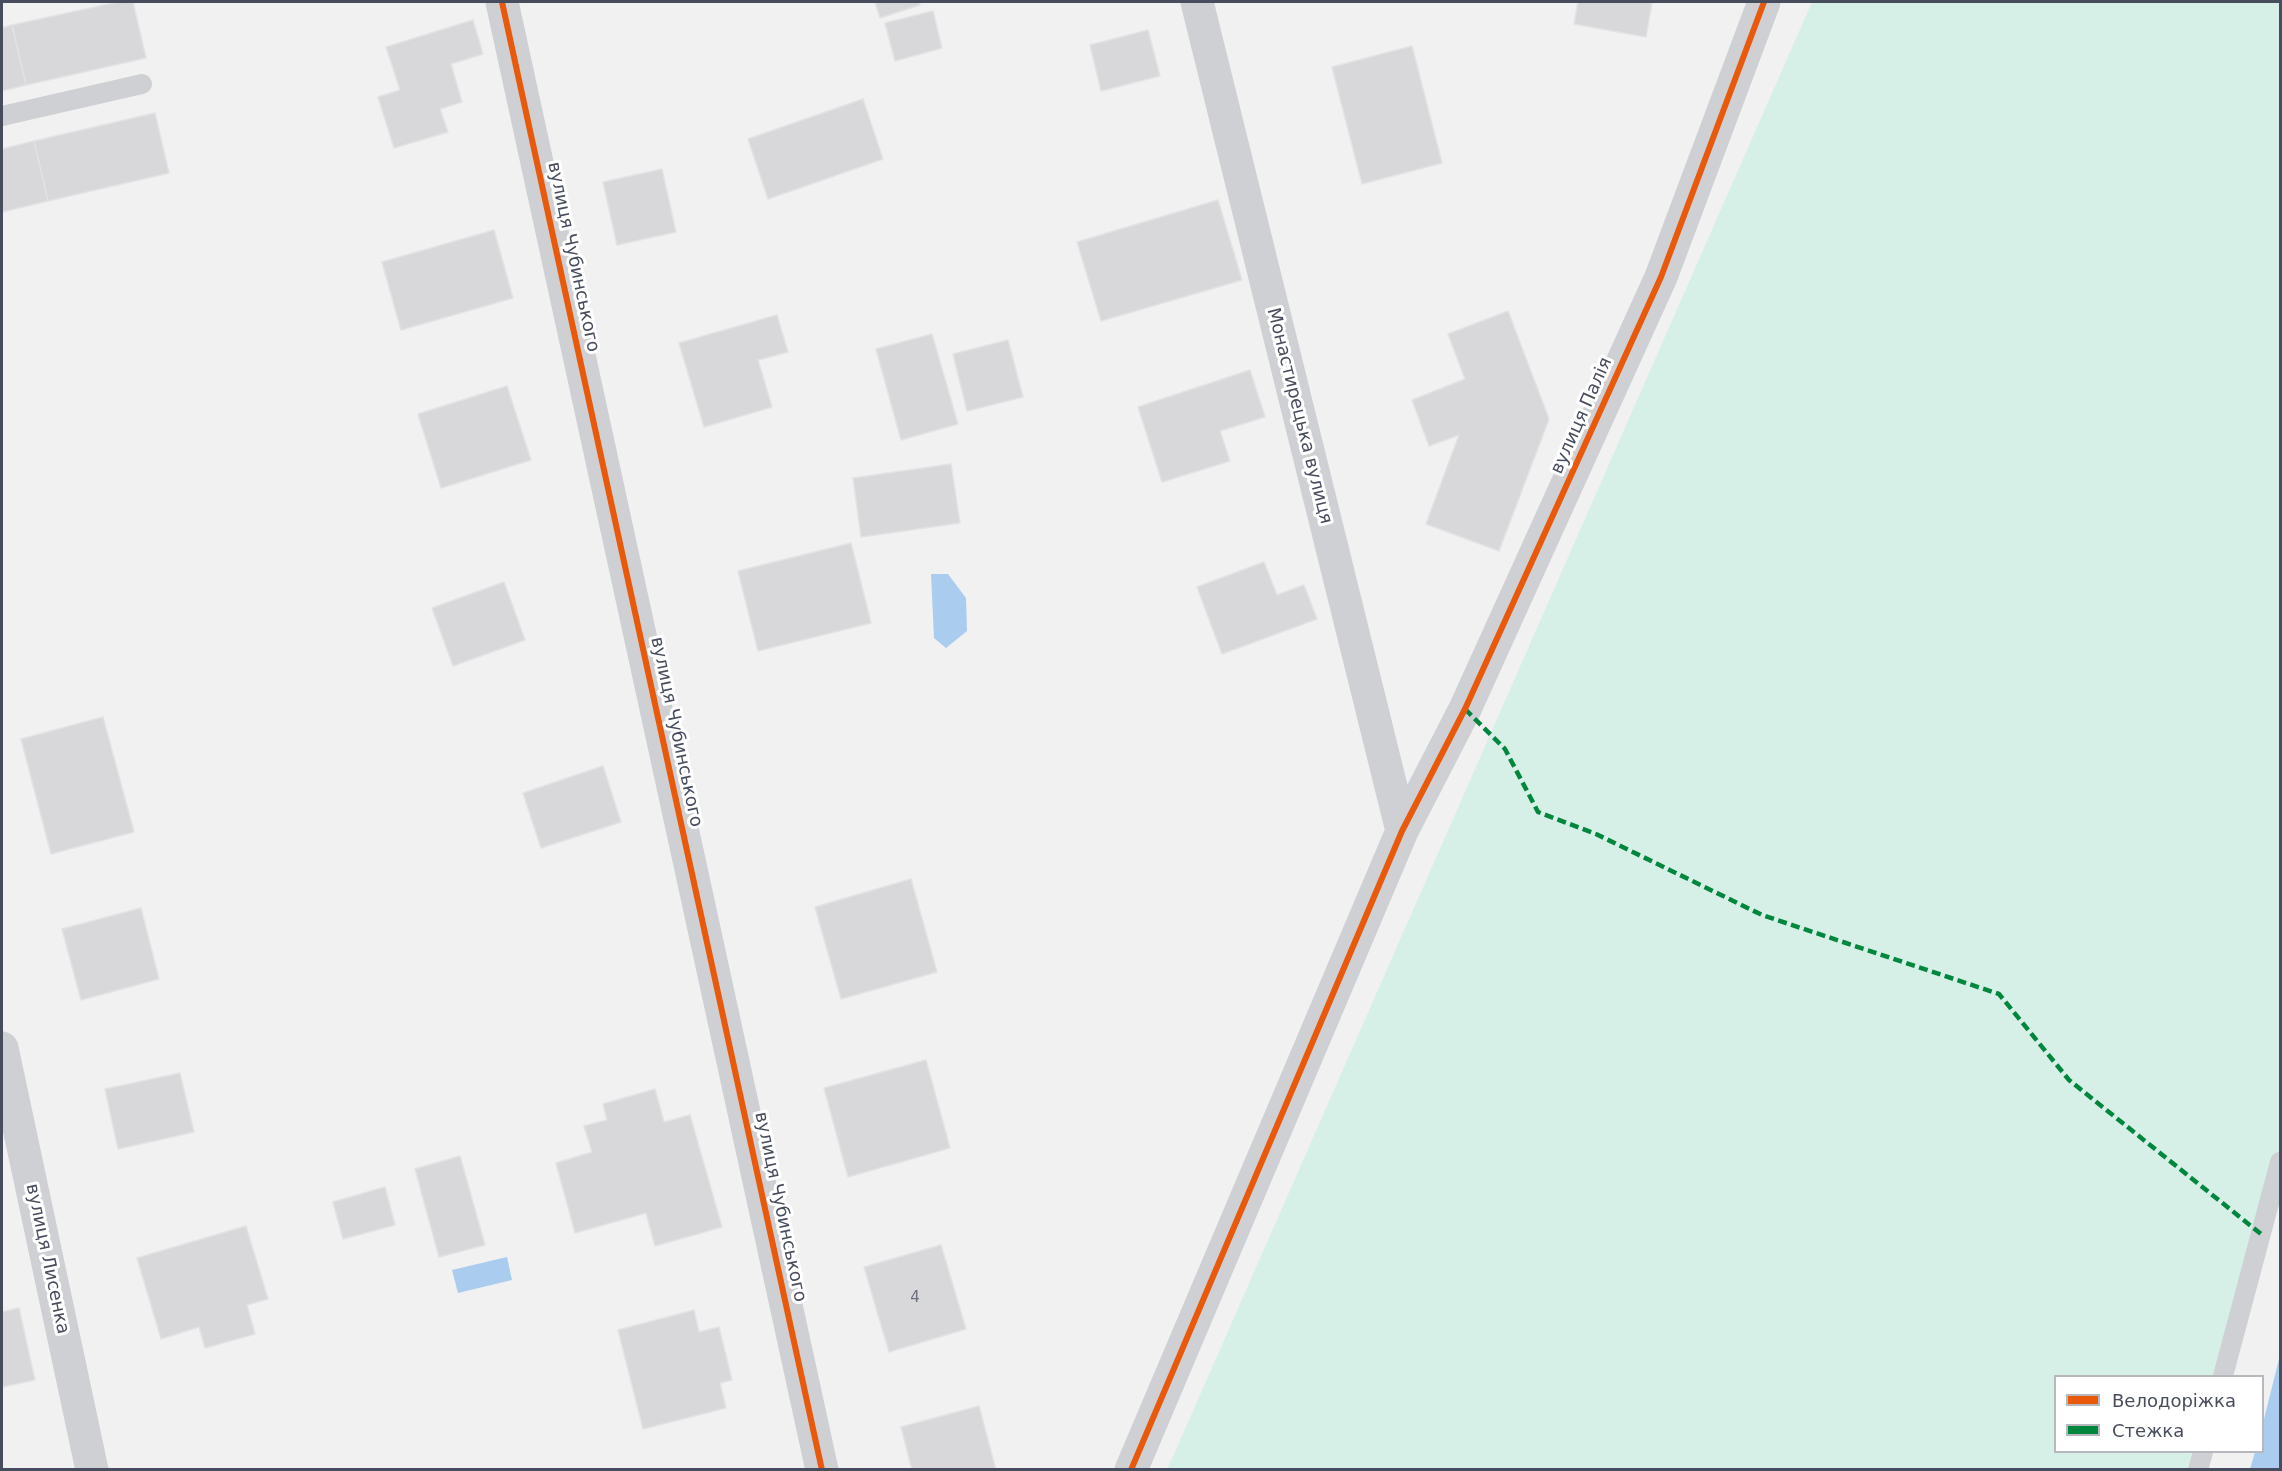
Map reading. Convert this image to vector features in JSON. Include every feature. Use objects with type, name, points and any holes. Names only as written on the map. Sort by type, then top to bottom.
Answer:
[{"type":"street","name":"вулиця Чубинського","points":[[502,2],[822,1470]]},
{"type":"street","name":"Монастирецька вулиця","points":[[1197,2],[1402,831]]},
{"type":"street","name":"вулиця Палія","points":[[1131,1470],[1402,831],[1465,709],[1661,277],[1764,2]]},
{"type":"street","name":"вулиця Лисенка","points":[[2,1047],[92,1470]]},
{"type":"lane","points":[[2,116],[141,84]]},
{"type":"lane","points":[[2224,1375],[2280,1162]]},
{"type":"lane","points":[[2198,1470],[2203,1453]]},
{"type":"green space","points":[[1812,2],[2280,2],[2280,1162],[2223,1375],[2054,1375],[2054,1453],[2203,1453],[2198,1469],[1167,1470]]},
{"type":"water","points":[[931,574],[948,574],[966,598],[967,631],[946,648],[934,638]]},
{"type":"water","points":[[507,1257],[512,1280],[458,1293],[452,1270]]},
{"type":"water","points":[[2280,1355],[2280,1469],[2250,1469],[2255,1453],[2264,1453],[2264,1419]]},
{"type":"building","points":[[118,2],[133,2],[146,58],[26,85],[12,25]]},
{"type":"building","points":[[875,2],[919,2],[920,5],[880,18]]},
{"type":"building","points":[[1578,2],[1652,2],[1646,37],[1574,24]]},
{"type":"building","points":[[933,11],[942,48],[895,61],[885,23]]},
{"type":"building","points":[[473,20],[483,54],[451,64],[462,102],[440,109],[448,132],[394,148],[378,97],[400,90],[386,47]]},
{"type":"building","points":[[12,25],[26,85],[2,91],[2,28]]},
{"type":"building","points":[[1148,30],[1160,76],[1101,91],[1090,45]]},
{"type":"building","points":[[1412,46],[1442,163],[1362,184],[1332,67]]},
{"type":"building","points":[[863,99],[883,159],[768,199],[748,139]]},
{"type":"building","points":[[155,113],[169,173],[48,201],[34,141]]},
{"type":"building","points":[[34,141],[48,201],[2,212],[2,149]]},
{"type":"building","points":[[662,169],[676,232],[617,245],[603,182]]},
{"type":"building","points":[[1218,200],[1242,280],[1101,321],[1077,242]]},
{"type":"building","points":[[494,230],[513,298],[401,330],[382,262]]},
{"type":"building","points":[[1508,311],[1549,419],[1499,551],[1426,524],[1459,435],[1429,446],[1412,400],[1465,379],[1448,334]]},
{"type":"building","points":[[777,315],[788,352],[758,360],[772,407],[704,427],[679,343]]},
{"type":"building","points":[[932,334],[958,424],[901,440],[876,349]]},
{"type":"building","points":[[1008,340],[1023,397],[967,411],[953,354]]},
{"type":"building","points":[[1250,370],[1265,417],[1220,431],[1230,461],[1162,482],[1138,407]]},
{"type":"building","points":[[507,386],[531,460],[441,488],[418,414]]},
{"type":"building","points":[[951,464],[960,523],[861,537],[853,478]]},
{"type":"building","points":[[851,543],[871,623],[758,651],[738,571]]},
{"type":"building","points":[[1264,562],[1277,595],[1304,585],[1317,619],[1222,654],[1197,587]]},
{"type":"building","points":[[504,582],[525,640],[453,666],[432,608]]},
{"type":"building","points":[[103,717],[134,832],[51,854],[21,739]]},
{"type":"building","points":[[603,766],[621,822],[541,848],[523,793]]},
{"type":"building","points":[[911,879],[937,972],[841,999],[815,907]]},
{"type":"building","points":[[141,908],[159,979],[81,1000],[62,929]]},
{"type":"building","points":[[926,1060],[950,1148],[848,1177],[824,1088]]},
{"type":"building","points":[[180,1073],[194,1132],[118,1149],[105,1089]]},
{"type":"building","points":[[655,1089],[664,1122],[690,1115],[722,1227],[655,1246],[646,1213],[575,1233],[556,1163],[592,1152],[584,1126],[607,1120],[603,1104]]},
{"type":"building","points":[[460,1156],[485,1245],[439,1257],[415,1169]]},
{"type":"building","points":[[385,1187],[395,1225],[343,1239],[333,1202]]},
{"type":"building","points":[[246,1226],[268,1299],[247,1305],[255,1334],[205,1348],[199,1327],[161,1339],[137,1258]]},
{"type":"building","points":[[941,1245],[966,1329],[889,1352],[864,1267]]},
{"type":"building","points":[[19,1308],[35,1380],[2,1387],[2,1312]]},
{"type":"building","points":[[694,1310],[699,1332],[719,1327],[732,1380],[720,1383],[726,1408],[643,1429],[618,1330]]},
{"type":"building","points":[[979,1406],[996,1470],[912,1470],[901,1427]]},
{"type":"marked path","points":[[1465,709],[1505,749],[1538,812],[1596,834],[1762,915],[1999,994],[2069,1080],[2261,1234]]},
{"type":"cycle path","points":[[502,2],[822,1470]]},
{"type":"cycle path","points":[[1131,1470],[1402,831],[1465,709],[1661,277],[1764,2]]}]
